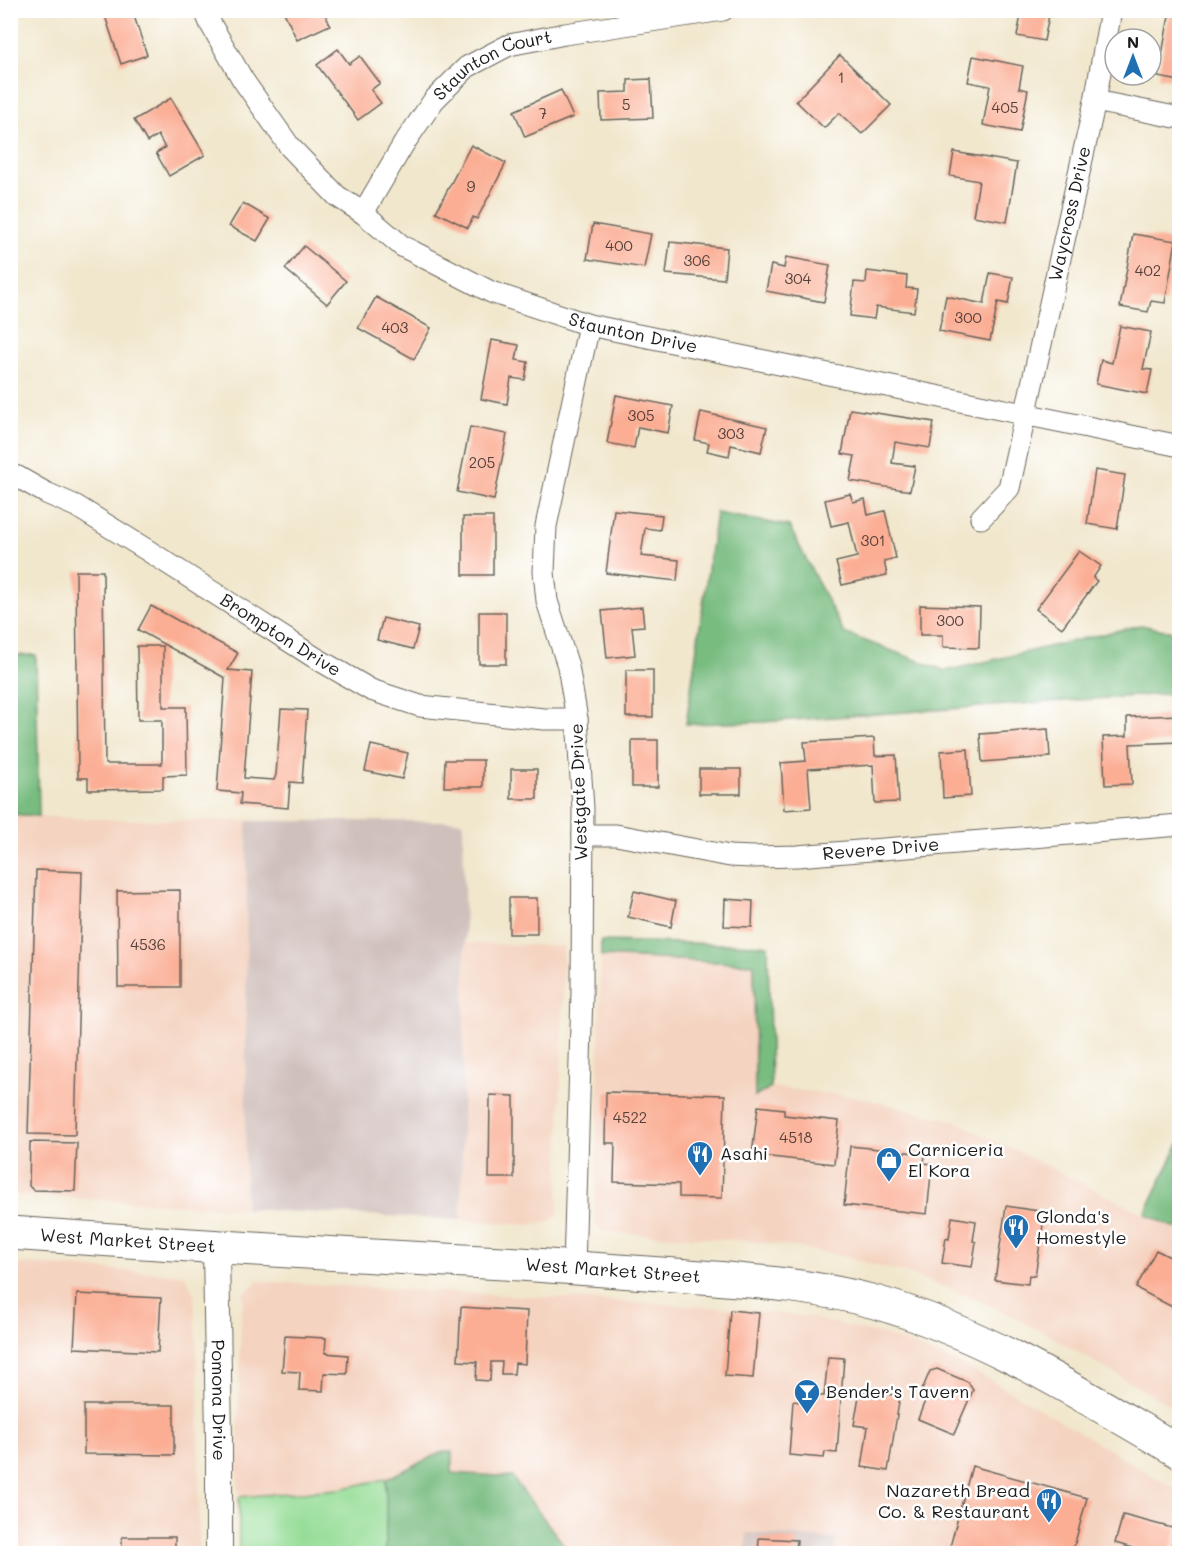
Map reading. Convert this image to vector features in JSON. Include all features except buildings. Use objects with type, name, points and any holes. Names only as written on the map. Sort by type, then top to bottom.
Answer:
[{"type":"main road","name":"West Market Street","points":[[10,1233],[574,1268],[771,1282],[817,1288],[876,1302],[957,1330],[1093,1401],[1179,1452]]},
{"type":"street","name":"Staunton Drive","points":[[205,10],[210,23],[243,80],[290,147],[337,196],[363,213],[402,246],[491,292],[589,325],[1179,446]]},
{"type":"street","name":"Staunton Court","points":[[363,213],[403,145],[434,100],[467,67],[509,45],[565,34],[723,10]]},
{"type":"street","name":"Waycross Drive","points":[[981,518],[1009,488],[1095,101],[1111,10]]},
{"type":"street","points":[[1095,101],[1179,118]]},
{"type":"street","name":"Westgate Drive","points":[[574,1268],[582,992],[583,808],[577,720],[568,666],[547,601],[544,572],[546,526],[589,325]]},
{"type":"street","name":"Brompton Drive","points":[[10,475],[75,506],[314,657],[371,690],[420,706],[544,720],[577,720]]},
{"type":"street","name":"Revere Drive","points":[[583,835],[616,835],[730,856],[752,857],[797,856],[1179,825]]},
{"type":"street","name":"Pomona Drive","points":[[216,1247],[219,1554]]},
{"type":"shaded area","points":[[10,814],[87,819],[247,821],[245,1209],[11,1194]]},
{"type":"shaded area","points":[[247,821],[463,821],[465,943],[461,1220],[245,1209]]},
{"type":"shaded area","points":[[465,943],[564,946],[558,1215],[549,1222],[529,1225],[461,1220]]},
{"type":"shaded area","points":[[601,956],[754,964],[755,1097],[771,1087],[858,1097],[955,1121],[1179,1231],[1179,1411],[1050,1336],[1000,1310],[905,1273],[796,1247],[751,1241],[601,1232],[595,1223]]},
{"type":"shaded area","points":[[10,1263],[185,1275],[194,1294],[199,1398],[199,1553],[11,1553]]},
{"type":"shaded area","points":[[257,1281],[730,1308],[808,1317],[883,1335],[961,1364],[1179,1491],[1179,1553],[835,1554],[836,1539],[747,1534],[745,1553],[570,1553],[512,1477],[452,1473],[452,1453],[442,1452],[386,1479],[339,1489],[239,1497],[237,1464],[241,1319],[244,1293]]},
{"type":"shaded area","points":[[747,1533],[836,1539],[835,1553],[745,1554]]},
{"type":"green space","points":[[716,513],[789,526],[844,633],[946,671],[1141,625],[1179,633],[1179,693],[762,722],[686,724]]},
{"type":"green space","points":[[10,655],[36,655],[39,816],[11,814]]},
{"type":"green space","points":[[601,941],[768,945],[771,1087],[755,1097],[754,964],[601,956]]},
{"type":"green space","points":[[1179,1143],[1180,1227],[1177,1229],[1145,1214]]},
{"type":"green space","points":[[442,1452],[452,1452],[452,1473],[512,1477],[570,1553],[386,1553],[386,1479]]},
{"type":"green space","points":[[386,1479],[386,1553],[239,1554],[239,1497],[339,1489]]},
{"type":"place","name":"Asahi","points":[[700,1177]]},
{"type":"place","name":"Carniceria El Kora","points":[[889,1183]]},
{"type":"place","name":"Glonda's Homestyle","points":[[1016,1250]]},
{"type":"place","name":"Bender's Tavern","points":[[807,1415]]},
{"type":"place","name":"Nazareth Bread Co. & Restaurant","points":[[1049,1524]]}]
